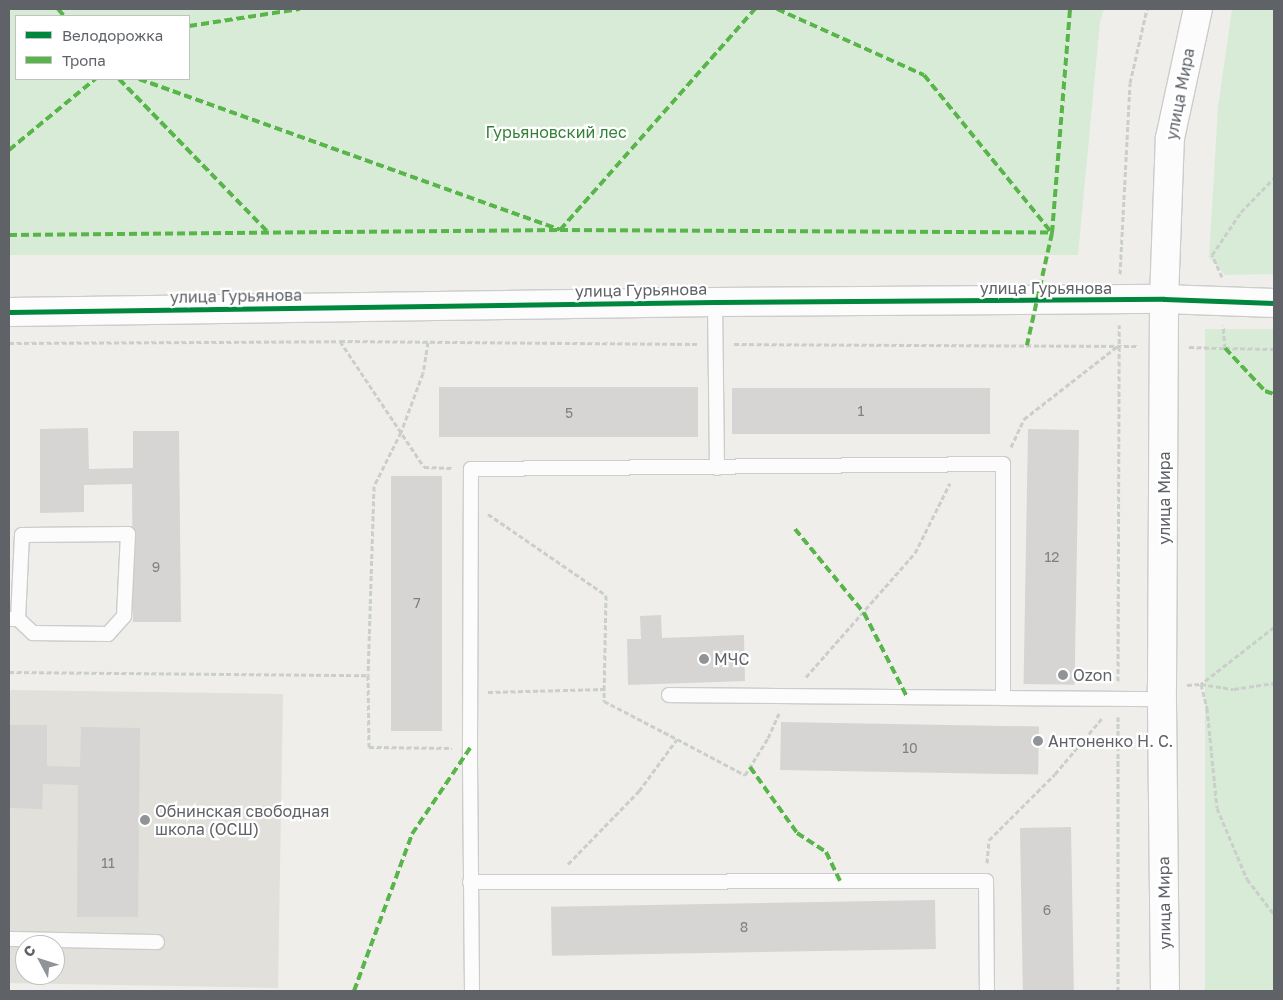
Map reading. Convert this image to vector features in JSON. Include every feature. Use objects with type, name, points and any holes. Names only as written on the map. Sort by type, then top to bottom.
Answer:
[{"type":"street","name":"улица Мира","points":[[1165,991],[1162,693],[1164,299],[1170,138],[1198,9]]},
{"type":"street","name":"улица Гурьянова","points":[[9,312],[715,302],[1164,299],[1274,303]]},
{"type":"lane","points":[[715,302],[716,468]]},
{"type":"lane","points":[[472,991],[470,882],[471,470],[1003,464],[1003,698]]},
{"type":"lane","points":[[128,534],[124,616],[108,634],[34,633],[13,619],[22,535],[128,534]]},
{"type":"lane","points":[[669,695],[1118,699],[1162,693]]},
{"type":"lane","points":[[470,882],[986,881],[987,991]]},
{"type":"lane","points":[[9,938],[157,942]]},
{"type":"path","points":[[1118,991],[1119,300],[1130,83],[1146,9]]},
{"type":"path","points":[[340,342],[424,467],[471,470]]},
{"type":"path","points":[[9,343],[428,342],[1119,345]]},
{"type":"path","points":[[428,342],[423,373],[401,432],[374,486],[368,675],[369,748],[470,748]]},
{"type":"path","points":[[1003,464],[1024,419],[1119,345]]},
{"type":"path","points":[[1225,348],[1274,349]]},
{"type":"path","points":[[471,503],[606,595],[604,701],[676,738]]},
{"type":"path","points":[[1201,684],[1274,627]]},
{"type":"path","points":[[9,672],[368,675]]},
{"type":"path","points":[[1162,693],[1201,684],[1234,689],[1274,683]]},
{"type":"path","points":[[1201,684],[1208,708],[1217,808],[1247,879],[1274,914]]},
{"type":"path","points":[[470,692],[605,689]]},
{"type":"path","points":[[986,881],[989,840],[1055,774],[1118,699]]},
{"type":"shaded area","name":"Обнинская свободная школа (ОСШ)","points":[[9,690],[283,694],[278,988],[65,984],[65,935],[15,935],[15,983],[9,983]]},
{"type":"green space","name":"Гурьяновский лес","points":[[9,9],[1104,9],[1100,22],[1078,255],[9,255]]},
{"type":"green space","points":[[1232,9],[1274,9],[1274,274],[1225,275],[1209,257],[1218,107]]},
{"type":"green space","points":[[1205,329],[1274,329],[1274,991],[1205,991]]},
{"type":"building","points":[[439,387],[698,387],[698,437],[439,437]]},
{"type":"building","points":[[732,388],[990,388],[990,434],[732,434]]},
{"type":"building","points":[[88,428],[89,469],[133,468],[133,431],[179,431],[181,622],[133,622],[132,484],[84,485],[84,512],[40,513],[40,429]]},
{"type":"building","points":[[1028,429],[1079,430],[1075,685],[1024,684]]},
{"type":"building","points":[[391,476],[442,476],[442,731],[391,731]]},
{"type":"building","name":"МЧС","points":[[661,615],[662,638],[744,635],[745,681],[628,685],[627,639],[641,639],[640,616]]},
{"type":"building","points":[[781,722],[1039,727],[1038,774],[780,770]]},
{"type":"building","points":[[9,725],[47,725],[47,766],[80,767],[81,727],[140,728],[138,917],[77,917],[78,785],[43,784],[42,809],[9,808]]},
{"type":"building","points":[[1071,827],[1074,991],[1023,991],[1020,828]]},
{"type":"building","points":[[935,900],[936,949],[552,956],[551,907]]},
{"type":"marked path","points":[[58,9],[63,15]]},
{"type":"marked path","points":[[190,26],[300,9]]},
{"type":"marked path","points":[[142,80],[560,230],[755,9]]},
{"type":"marked path","points":[[777,9],[924,75],[1052,233],[1027,345]]},
{"type":"marked path","points":[[9,235],[560,230],[1052,233],[1070,9]]},
{"type":"marked path","points":[[9,150],[94,80]]},
{"type":"marked path","points":[[120,80],[269,233]]},
{"type":"marked path","points":[[1225,348],[1265,391],[1274,394]]},
{"type":"marked path","points":[[795,529],[864,613],[907,697]]},
{"type":"marked path","points":[[354,991],[412,834],[470,748]]},
{"type":"marked path","points":[[750,767],[797,833],[826,852],[840,881]]},
{"type":"cycle path","points":[[9,312],[715,302],[1164,299],[1274,303]]},
{"type":"place","name":"МЧС","points":[[704,659]]},
{"type":"place","name":"Ozon","points":[[1063,675]]},
{"type":"place","name":"Антоненко Н. С.","points":[[1038,741]]},
{"type":"place","name":"Обнинская свободная школа (ОСШ)","points":[[145,820]]}]
